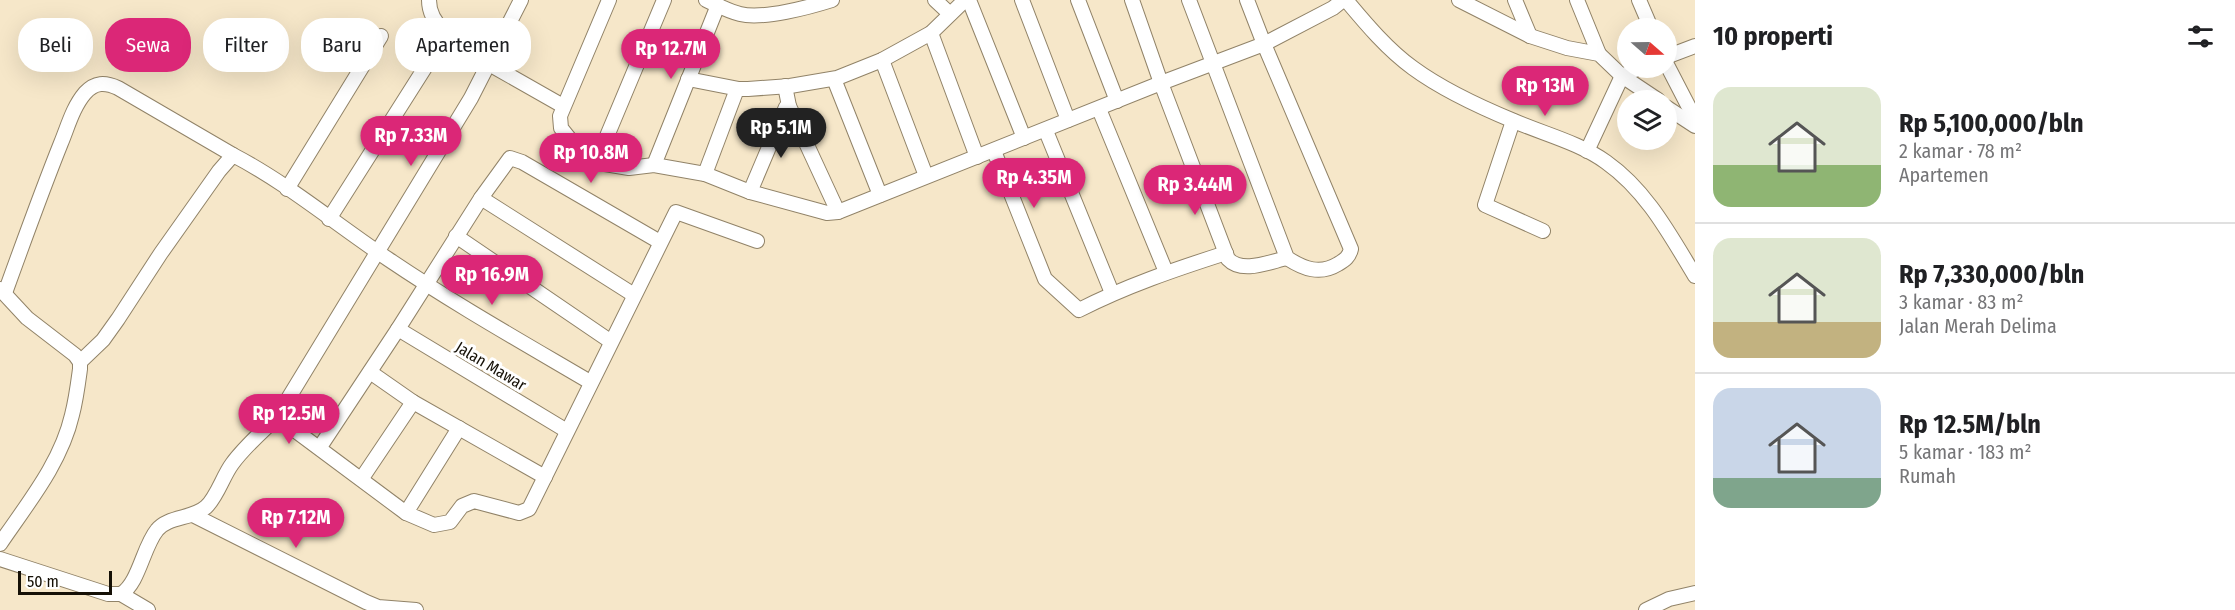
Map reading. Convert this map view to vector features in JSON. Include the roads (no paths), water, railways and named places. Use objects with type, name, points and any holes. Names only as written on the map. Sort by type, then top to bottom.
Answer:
[{"type":"street","points":[[429,0],[434,18]]},
{"type":"street","points":[[513,18],[522,0]]},
{"type":"street","points":[[609,0],[560,116],[561,128],[581,150],[597,160],[629,168],[654,165],[705,174],[750,192],[827,213],[838,212],[1264,44],[1344,0],[1392,51],[1433,82],[1513,121],[1587,151],[1606,162],[1655,210],[1695,276]]},
{"type":"street","points":[[597,160],[664,0]]},
{"type":"street","points":[[654,165],[688,78],[712,3],[742,15],[770,14],[832,0]]},
{"type":"street","points":[[935,0],[950,14]]},
{"type":"street","points":[[688,78],[737,89],[785,86],[834,79],[882,60],[931,33],[967,0],[1024,138]]},
{"type":"street","points":[[1022,0],[1068,120]]},
{"type":"street","points":[[1078,0],[1118,101]]},
{"type":"street","points":[[1132,0],[1226,253],[1233,264],[1245,267],[1287,258]]},
{"type":"street","points":[[1189,0],[1287,258],[1305,268],[1329,270],[1345,260],[1351,249],[1247,0]]},
{"type":"street","points":[[1460,0],[1530,36],[1568,48],[1599,54]]},
{"type":"street","points":[[1515,0],[1530,36]]},
{"type":"street","points":[[1577,0],[1599,54],[1617,71]]},
{"type":"street","points":[[1639,0],[1647,18]]},
{"type":"street","points":[[931,33],[977,157]]},
{"type":"street","points":[[1677,53],[1695,46]]},
{"type":"street","points":[[882,60],[926,176]]},
{"type":"street","points":[[287,189],[359,72]]},
{"type":"street","points":[[329,219],[422,72]]},
{"type":"street","points":[[122,594],[130,586],[146,549],[158,529],[193,514],[210,503],[234,461],[277,417],[378,253],[485,72]]},
{"type":"street","points":[[503,72],[563,106]]},
{"type":"street","points":[[1587,151],[1621,78]]},
{"type":"street","points":[[1625,78],[1643,90]]},
{"type":"street","points":[[1674,78],[1695,119]]},
{"type":"street","points":[[834,79],[880,195]]},
{"type":"street","points":[[80,362],[70,350],[27,318],[2,291],[69,122],[87,91],[100,84],[109,84],[270,176],[426,285],[590,382]]},
{"type":"street","points":[[785,86],[789,106],[838,212]]},
{"type":"street","points":[[705,174],[737,89]]},
{"type":"street","points":[[750,192],[786,107],[789,106]]},
{"type":"street","points":[[1099,109],[1166,272]]},
{"type":"street","points":[[1677,114],[1695,126]]},
{"type":"street","points":[[1513,121],[1485,205],[1543,231]]},
{"type":"street","points":[[1046,130],[1112,293]]},
{"type":"street","points":[[994,151],[1045,279],[1079,309],[1112,293],[1166,272],[1226,253]]},
{"type":"street","points":[[0,544],[46,475],[57,454],[72,416],[80,362],[103,340],[161,253],[219,171],[233,155]]},
{"type":"street","points":[[320,447],[456,236],[510,158],[518,160],[660,242]]},
{"type":"street","points":[[481,198],[634,295]]},
{"type":"street","points":[[277,417],[362,478],[406,513],[434,525],[450,522],[462,506],[474,501],[519,513],[529,509],[610,341],[676,212],[757,242]]},
{"type":"street","points":[[456,236],[610,341]]},
{"type":"street","name":"Jalan Mawar","points":[[398,329],[567,431]]},
{"type":"street","points":[[370,372],[413,402],[545,477]]},
{"type":"street","points":[[362,478],[413,402]]},
{"type":"street","points":[[406,513],[459,428]]},
{"type":"street","points":[[193,514],[366,602],[378,607],[416,610]]},
{"type":"street","points":[[0,559],[108,594],[122,594],[148,610]]},
{"type":"street","points":[[1646,610],[1669,599],[1695,593]]}]
